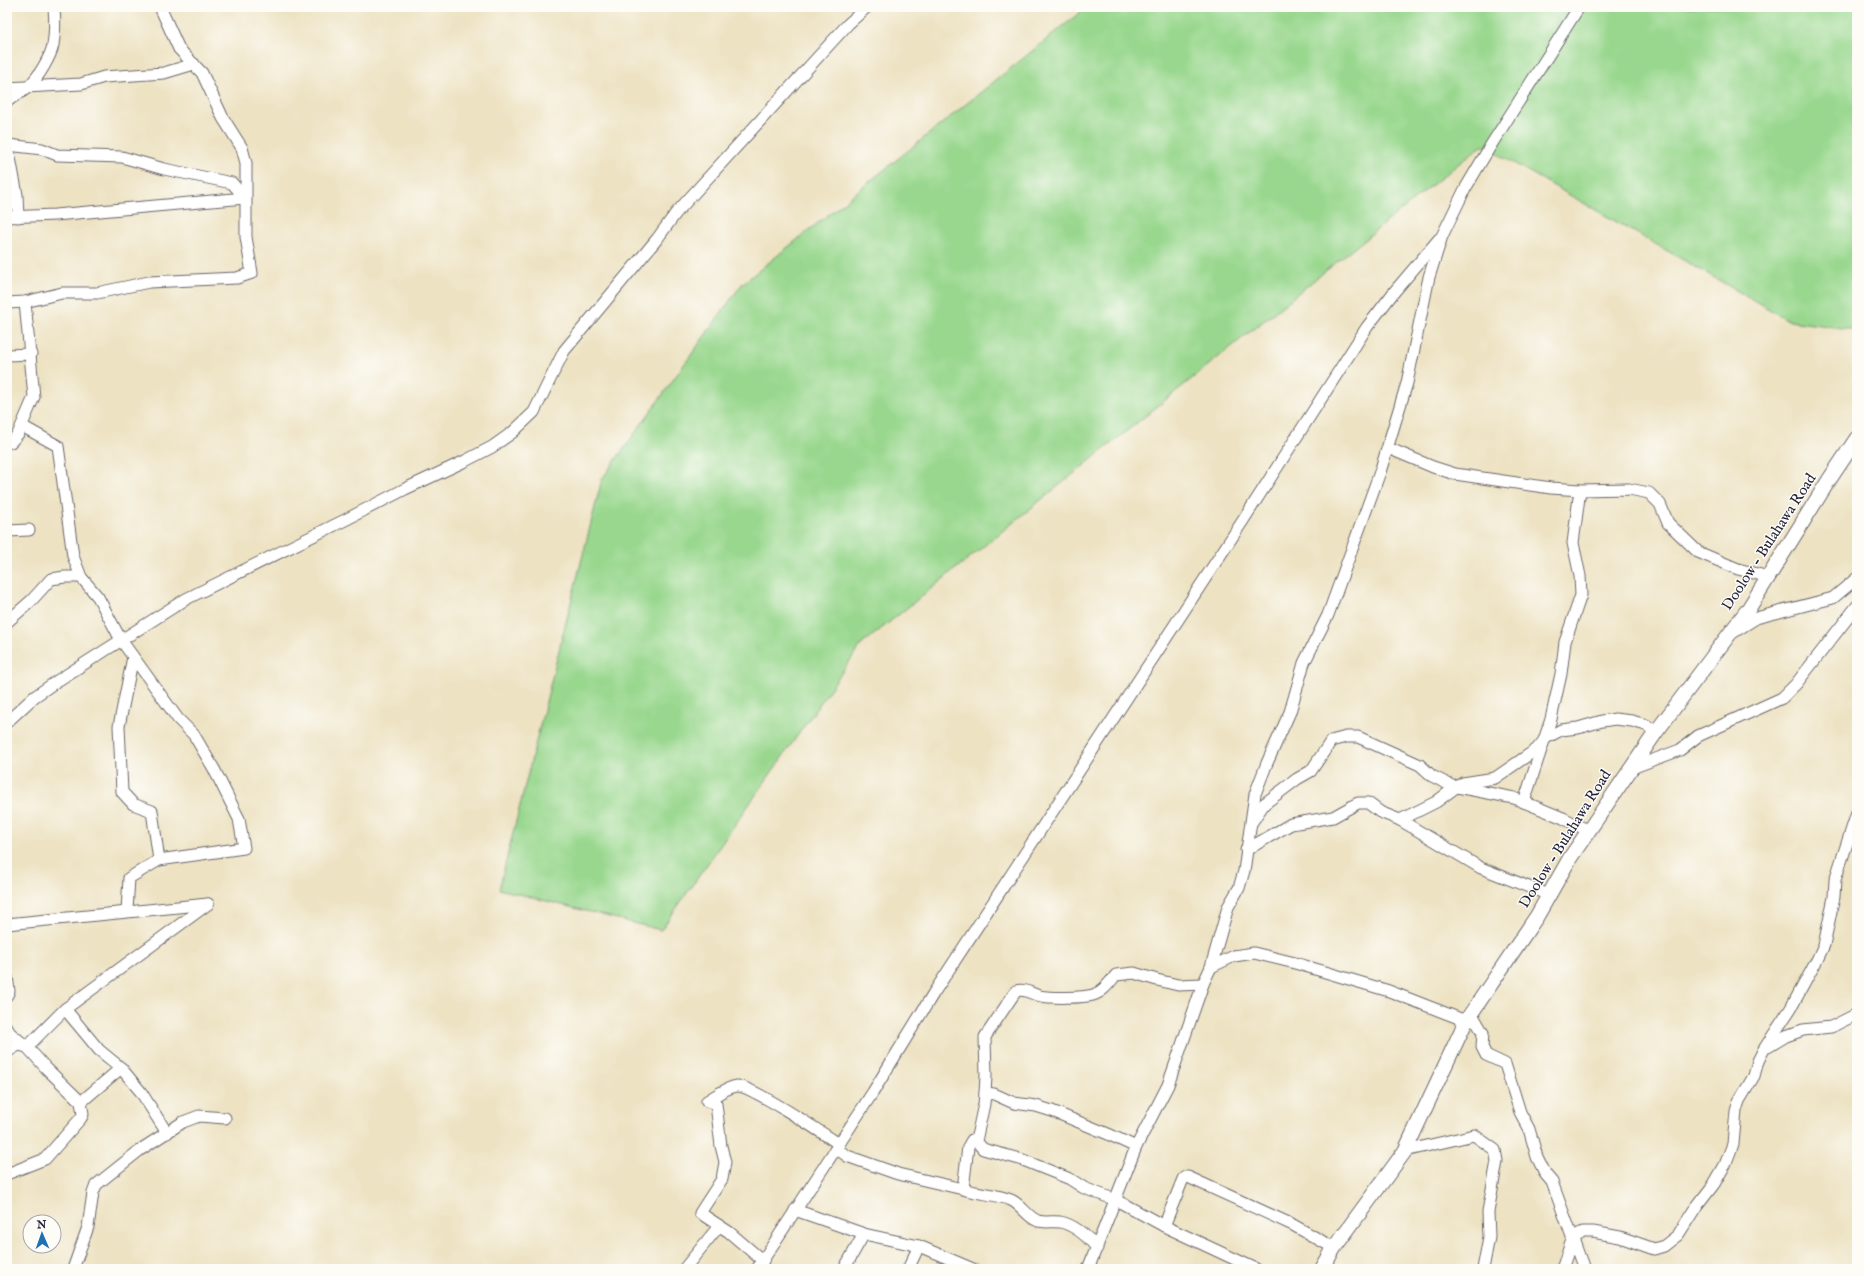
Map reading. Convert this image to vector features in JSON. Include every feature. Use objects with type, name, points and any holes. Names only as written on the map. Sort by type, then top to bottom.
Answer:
[{"type":"main road","name":"Doolow - Bulahawa Road","points":[[1322,1269],[1334,1248],[1405,1151],[1469,1018],[1549,895],[1588,831],[1629,769],[1726,637],[1750,608],[1825,486],[1857,438]]},
{"type":"street","points":[[7,102],[11,97],[28,88],[40,72],[53,46],[54,7]]},
{"type":"street","points":[[7,303],[25,302],[62,294],[97,293],[149,282],[238,278],[252,274],[246,236],[246,172],[242,148],[223,118],[202,72],[179,49],[160,7]]},
{"type":"street","points":[[7,722],[34,697],[120,640],[186,599],[347,520],[405,488],[465,461],[492,447],[513,432],[534,412],[564,351],[657,239],[676,213],[757,126],[833,40],[867,7]]},
{"type":"street","points":[[1088,1269],[1136,1147],[1168,1084],[1203,984],[1211,967],[1228,907],[1239,888],[1244,871],[1255,794],[1290,712],[1304,663],[1328,615],[1380,472],[1406,383],[1429,277],[1442,236],[1491,145],[1579,7]]},
{"type":"street","points":[[7,88],[81,84],[104,77],[164,73],[194,64]]},
{"type":"street","points":[[7,143],[42,149],[57,155],[122,157],[164,169],[232,183],[245,198],[12,217],[17,195],[7,143]]},
{"type":"street","points":[[1097,1248],[1088,1236],[1070,1226],[1060,1222],[1040,1222],[1033,1219],[1018,1204],[1010,1200],[898,1174],[847,1156],[838,1146],[772,1102],[745,1088],[738,1086],[733,1087],[707,1101],[716,1104],[720,1146],[725,1162],[722,1179],[700,1213],[729,1232],[760,1265],[795,1210],[838,1146],[873,1092],[933,994],[1024,857],[1367,327],[1394,292],[1442,236]]},
{"type":"street","points":[[7,443],[11,442],[22,426],[34,397],[25,302]]},
{"type":"street","points":[[7,355],[31,354]]},
{"type":"street","points":[[22,426],[58,446],[73,556],[81,577],[98,596],[120,640],[178,719],[194,735],[214,769],[238,819],[244,848],[159,860],[128,878],[127,911]]},
{"type":"street","points":[[1388,448],[1433,467],[1455,474],[1551,488],[1580,490],[1615,489],[1649,493],[1660,504],[1668,523],[1698,552],[1738,569],[1769,577]]},
{"type":"street","points":[[1524,802],[1546,738],[1561,674],[1565,642],[1581,595],[1580,576],[1573,543],[1580,490]]},
{"type":"street","points":[[7,531],[29,530]]},
{"type":"street","points":[[7,622],[31,601],[51,579],[81,577]]},
{"type":"street","points":[[1726,637],[1756,618],[1833,598],[1857,578]]},
{"type":"street","points":[[1629,769],[1680,750],[1698,736],[1782,698],[1796,684],[1857,606]]},
{"type":"street","points":[[133,657],[119,726],[122,792],[133,804],[152,811],[159,860]]},
{"type":"street","points":[[1400,820],[1436,802],[1463,783],[1495,778],[1537,749],[1546,738],[1561,730],[1578,728],[1615,719],[1632,720],[1646,725],[1656,732]]},
{"type":"street","points":[[1250,825],[1264,804],[1297,779],[1311,771],[1331,741],[1346,738],[1358,738],[1373,743],[1420,765],[1432,776],[1456,787],[1507,796],[1524,802],[1588,831]]},
{"type":"street","points":[[1246,850],[1291,824],[1333,817],[1358,803],[1368,803],[1380,812],[1400,820],[1482,868],[1549,895]]},
{"type":"street","points":[[1562,1269],[1573,1237],[1583,1232],[1593,1232],[1620,1237],[1654,1249],[1664,1246],[1678,1235],[1694,1210],[1714,1184],[1725,1165],[1733,1144],[1738,1101],[1754,1076],[1758,1061],[1764,1049],[1795,1002],[1824,945],[1834,897],[1835,880],[1857,813]]},
{"type":"street","points":[[7,924],[208,904],[65,1009],[27,1047]]},
{"type":"street","points":[[1211,967],[1234,956],[1254,953],[1295,963],[1389,991],[1469,1018],[1483,1033],[1482,1047],[1486,1055],[1505,1064],[1520,1112],[1529,1129],[1537,1157],[1546,1175],[1552,1182],[1584,1269]]},
{"type":"street","points":[[976,1141],[984,1104],[986,1076],[985,1037],[1016,991],[1020,990],[1050,998],[1092,995],[1106,988],[1116,975],[1134,973],[1178,985],[1203,984]]},
{"type":"street","points":[[7,976],[9,991],[7,995]]},
{"type":"street","points":[[65,1009],[99,1050],[121,1068],[141,1092],[167,1133]]},
{"type":"street","points":[[1764,1049],[1786,1036],[1803,1030],[1831,1027],[1857,1014]]},
{"type":"street","points":[[7,1028],[18,1041],[27,1047],[81,1102],[83,1114],[45,1159],[7,1174]]},
{"type":"street","points":[[7,1052],[18,1045],[27,1047]]},
{"type":"street","points":[[81,1102],[121,1068]]},
{"type":"street","points":[[984,1093],[994,1094],[1014,1103],[1036,1106],[1052,1111],[1136,1147]]},
{"type":"street","points":[[73,1269],[88,1227],[93,1193],[96,1185],[140,1150],[190,1118],[199,1116],[225,1118]]},
{"type":"street","points":[[1405,1151],[1474,1135],[1495,1150],[1497,1161],[1488,1212],[1489,1237],[1483,1269]]},
{"type":"street","points":[[963,1189],[968,1147],[972,1140],[976,1141]]},
{"type":"street","points":[[976,1141],[983,1149],[1044,1168],[1095,1192],[1116,1200],[1164,1226],[1256,1269]]},
{"type":"street","points":[[1164,1226],[1183,1179],[1188,1176],[1293,1225],[1334,1248]]},
{"type":"street","points":[[795,1210],[864,1234],[919,1246],[971,1268]]},
{"type":"street","points":[[684,1269],[720,1226]]},
{"type":"street","points":[[844,1269],[864,1234]]},
{"type":"street","points":[[908,1269],[919,1246]]},
{"type":"green space","points":[[1087,7],[1857,7],[1857,330],[1790,321],[1482,145],[861,645],[661,930],[499,889],[602,479],[742,284]]}]
